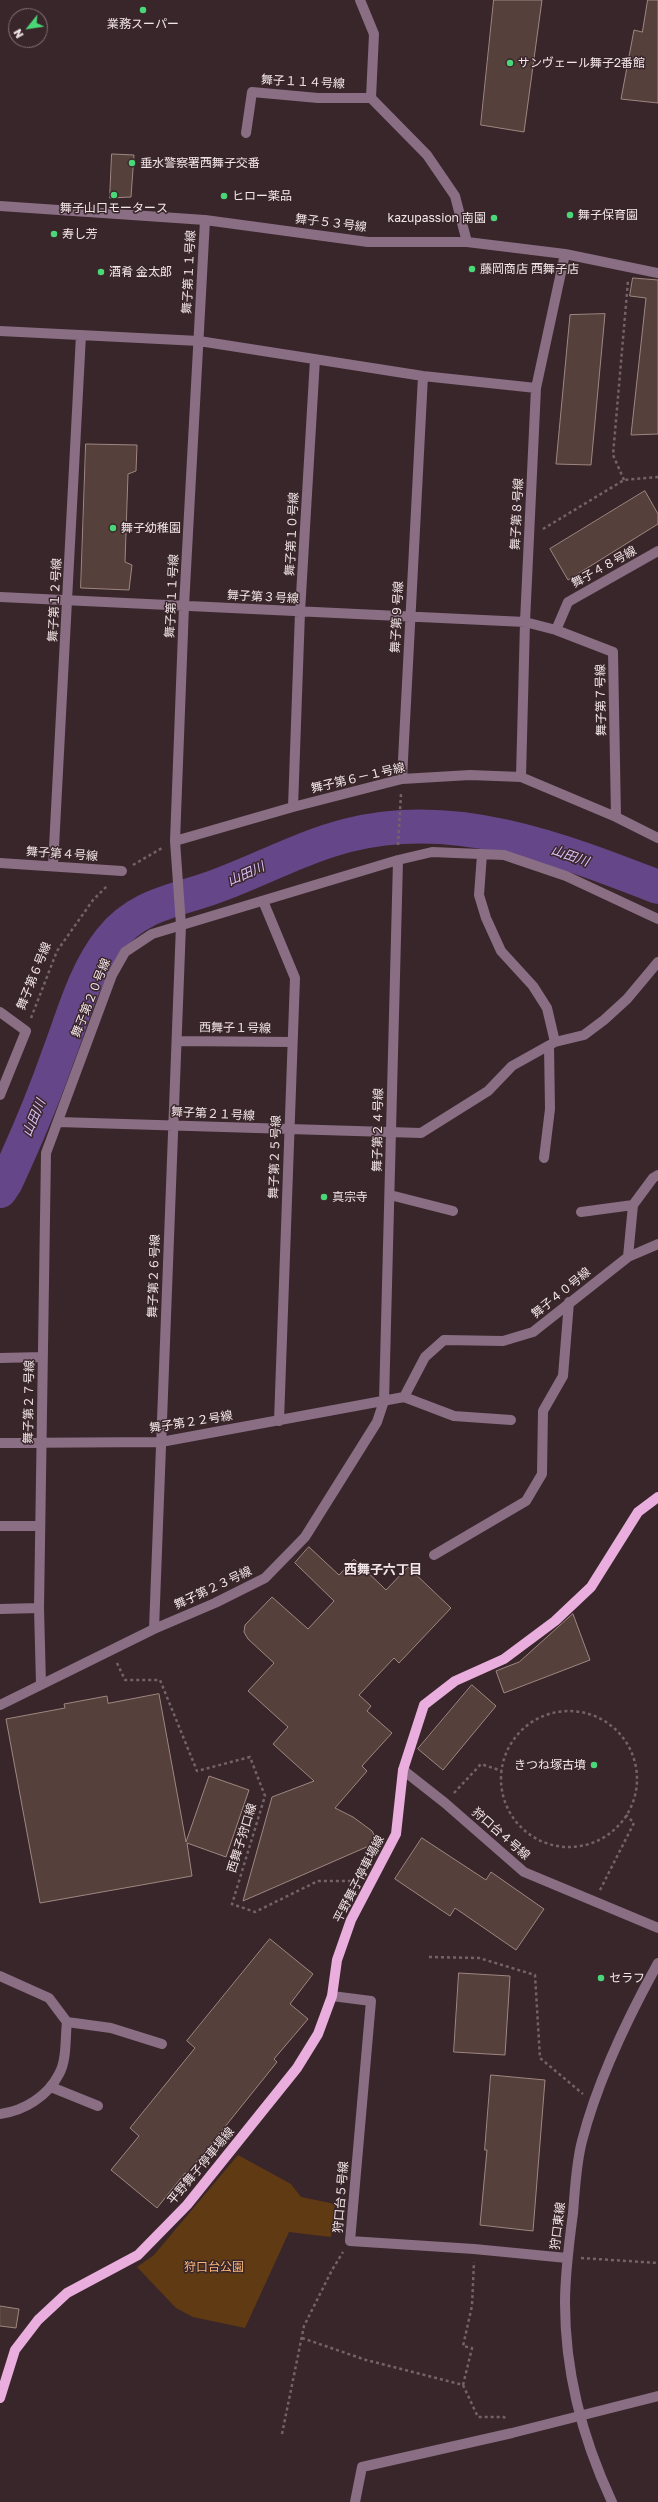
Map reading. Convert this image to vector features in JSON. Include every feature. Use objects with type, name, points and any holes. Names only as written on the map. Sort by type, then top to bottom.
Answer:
[{"type":"main road","name":"平野舞子停車場線","points":[[0,2398],[15,2350],[38,2320],[67,2293],[138,2255],[187,2205],[297,2068],[318,2034],[332,1996],[337,1960],[351,1920],[396,1834],[403,1770],[424,1705],[455,1680],[504,1659],[554,1620],[591,1587],[638,1512],[658,1497]]},
{"type":"street","points":[[360,0],[374,34],[371,98],[427,155],[439,172],[455,196],[467,242]]},
{"type":"street","name":"舞子１１４号線","points":[[246,133],[252,92],[318,98],[371,98]]},
{"type":"street","name":"舞子５３号線","points":[[0,206],[205,220],[368,242],[467,242],[565,254],[658,273]]},
{"type":"street","name":"舞子第１１号線","points":[[181,924],[175,842],[184,606],[205,220]]},
{"type":"street","name":"舞子第８号線","points":[[520,777],[525,622],[536,388],[565,254]]},
{"type":"street","points":[[0,331],[199,341],[423,376],[536,388]]},
{"type":"street","name":"舞子第１２号線","points":[[53,866],[81,335]]},
{"type":"street","name":"舞子第１０号線","points":[[293,807],[300,612],[315,359]]},
{"type":"street","name":"舞子第９号線","points":[[402,779],[423,376]]},
{"type":"street","name":"舞子４８号線","points":[[556,630],[568,602],[658,551]]},
{"type":"street","name":"舞子第３号線","points":[[0,597],[525,622]]},
{"type":"street","name":"舞子第７号線","points":[[525,622],[556,630],[613,652],[616,817]]},
{"type":"street","name":"舞子第６－１号線","points":[[175,842],[293,807],[402,779],[470,774],[520,777],[616,817],[658,838]]},
{"type":"street","name":"舞子第２０号線","points":[[58,1122],[112,976],[125,952],[152,934],[181,924],[398,860],[432,852],[504,855],[566,876],[658,919]]},
{"type":"street","points":[[482,854],[480,895],[486,918],[501,951],[533,986],[547,1008],[552,1044],[550,1109],[544,1158]]},
{"type":"street","name":"舞子第２４号線","points":[[384,1401],[398,860]]},
{"type":"street","name":"舞子第４号線","points":[[0,863],[122,871]]},
{"type":"street","name":"舞子第２５号線","points":[[263,901],[296,978],[288,1130],[279,1421]]},
{"type":"street","name":"舞子第２６号線","points":[[154,1629],[172,1125],[177,1041],[181,924]]},
{"type":"street","name":"舞子第２１号線","points":[[58,1122],[421,1133],[488,1091],[512,1066],[552,1044],[584,1034],[604,1020],[626,999],[658,962]]},
{"type":"street","points":[[0,1012],[26,1031],[0,1095]]},
{"type":"street","name":"西舞子１号線","points":[[177,1041],[292,1042]]},
{"type":"street","name":"舞子第２７号線","points":[[41,1684],[39,1608],[46,1152],[58,1122]]},
{"type":"street","points":[[628,1257],[633,1205],[653,1178],[658,1175]]},
{"type":"street","points":[[390,1195],[453,1210]]},
{"type":"street","points":[[581,1212],[633,1205]]},
{"type":"street","name":"舞子４０号線","points":[[404,1397],[425,1357],[444,1340],[503,1341],[534,1332],[569,1302],[628,1257],[658,1244]]},
{"type":"street","points":[[434,1556],[526,1501],[542,1474],[543,1411],[563,1376],[569,1302]]},
{"type":"street","points":[[0,1358],[42,1357]]},
{"type":"street","points":[[384,1401],[404,1397],[454,1416],[511,1420]]},
{"type":"street","name":"舞子第２２号線","points":[[0,1443],[161,1442],[384,1401]]},
{"type":"street","name":"舞子第２３号線","points":[[0,1706],[41,1684],[154,1629],[215,1603],[265,1578],[305,1537],[377,1422],[384,1401]]},
{"type":"street","points":[[0,1526],[40,1526]]},
{"type":"street","points":[[0,1609],[39,1608]]},
{"type":"street","name":"狩口台４号線","points":[[403,1770],[444,1802],[524,1872],[658,1928]]},
{"type":"street","name":"狩口東線","points":[[612,2502],[598,2473],[579,2416],[570,2370],[565,2304],[567,2258],[581,2142],[594,2104],[637,2001],[658,1963]]},
{"type":"street","points":[[0,1976],[49,1998],[67,2022],[60,2074],[51,2086],[35,2102],[10,2113],[0,2114]]},
{"type":"street","name":"狩口台５号線","points":[[332,1996],[371,2001],[350,2241],[474,2249],[567,2258]]},
{"type":"street","points":[[67,2022],[111,2028],[162,2044]]},
{"type":"street","points":[[51,2086],[98,2106]]},
{"type":"street","points":[[355,2502],[362,2467],[658,2396]]},
{"type":"path","points":[[624,480],[614,455],[629,267]]},
{"type":"path","points":[[529,538],[624,480],[658,477]]},
{"type":"path","points":[[398,860],[402,779]]},
{"type":"path","name":"舞子第６号線","points":[[26,1031],[57,951],[67,933],[93,900],[122,871],[175,842]]},
{"type":"path","name":"西舞子狩口線","points":[[111,1650],[125,1680],[160,1680],[197,1771],[250,1757],[264,1796],[232,1904],[256,1912],[318,1881],[372,1881]]},
{"type":"path","points":[[566,1712],[586,1712],[607,1722],[623,1735],[638,1764],[638,1793],[626,1815],[610,1832],[588,1845],[564,1848],[545,1846],[521,1830],[509,1808],[501,1782],[502,1771],[502,1760],[512,1739],[528,1726],[549,1715],[566,1712]]},
{"type":"path","points":[[444,1802],[481,1764],[502,1771]]},
{"type":"path","points":[[595,1901],[634,1822],[626,1815]]},
{"type":"path","points":[[429,1957],[479,1958],[535,1975],[540,2058],[594,2104]]},
{"type":"path","points":[[282,2434],[304,2326],[332,2270],[350,2241]]},
{"type":"path","points":[[474,2249],[472,2306],[463,2346],[472,2348],[463,2385],[478,2417],[504,2417]]},
{"type":"path","points":[[567,2258],[658,2263]]},
{"type":"path","points":[[302,2338],[366,2360],[463,2385]]},
{"type":"green space","name":"狩口台公園","points":[[238,2155],[291,2184],[301,2197],[335,2204],[331,2237],[289,2232],[245,2328],[193,2317],[176,2308],[137,2267],[154,2255]]},
{"type":"shaded area","points":[[606,867],[658,882],[658,891]]},
{"type":"building","name":"サンヴェール舞子2番館","points":[[494,0],[542,0],[524,132],[481,125]]},
{"type":"building","points":[[648,0],[658,0],[658,103],[621,99],[634,30],[642,32]]},
{"type":"building","points":[[112,154],[134,155],[131,197],[110,198]]},
{"type":"building","points":[[633,278],[658,280],[658,434],[631,435],[646,298],[630,296]]},
{"type":"building","points":[[605,314],[591,465],[556,464],[570,315]]},
{"type":"building","points":[[86,444],[137,445],[136,471],[128,474],[125,562],[132,565],[129,590],[81,588]]},
{"type":"building","points":[[645,491],[658,514],[658,524],[568,580],[550,549]]},
{"type":"building","points":[[309,1547],[339,1575],[354,1559],[386,1590],[408,1567],[451,1608],[399,1663],[394,1658],[359,1695],[371,1706],[367,1711],[392,1733],[362,1766],[367,1771],[335,1808],[353,1817],[372,1831],[378,1842],[243,1901],[272,1797],[314,1781],[273,1744],[288,1727],[248,1691],[274,1663],[248,1639],[244,1632],[245,1625],[272,1597],[308,1629],[334,1601],[295,1563]]},
{"type":"building","points":[[573,1614],[590,1660],[504,1693],[496,1671],[519,1662]]},
{"type":"building","points":[[472,1685],[496,1706],[443,1770],[418,1749]]},
{"type":"building","points":[[159,1694],[186,1842],[209,1776],[249,1790],[226,1857],[187,1843],[192,1876],[40,1903],[6,1719],[65,1708],[64,1704],[107,1696],[108,1703]]},
{"type":"building","points":[[422,1838],[486,1880],[491,1872],[544,1909],[516,1950],[455,1908],[450,1916],[395,1879]]},
{"type":"building","points":[[270,1939],[313,1974],[290,2004],[308,2019],[274,2059],[277,2062],[187,2174],[185,2173],[157,2208],[111,2170],[139,2136],[130,2128],[195,2048],[187,2041]]},
{"type":"building","points":[[459,1973],[510,1976],[505,2055],[454,2052]]},
{"type":"building","points":[[491,2075],[545,2080],[533,2231],[480,2225],[487,2150],[485,2150]]},
{"type":"building","points":[[0,2306],[19,2309],[16,2328],[0,2326]]},
{"type":"waterway","name":"山田川","points":[[0,1191],[6,1182],[34,1120],[80,996],[93,967],[110,940],[122,927],[148,910],[238,878],[316,845],[349,835],[389,828],[428,826],[468,830],[506,837],[545,847],[583,859],[658,887]]},
{"type":"place","name":"業務スーパー","points":[[143,10]]},
{"type":"place","name":"サンヴェール舞子2番館","points":[[510,63]]},
{"type":"place","name":"垂水警察署西舞子交番","points":[[132,163]]},
{"type":"place","name":"舞子山口モータース","points":[[114,195]]},
{"type":"place","name":"ヒロー薬品","points":[[224,196]]},
{"type":"place","name":"舞子保育園","points":[[570,215]]},
{"type":"place","name":"kazupassion 南園","points":[[494,218]]},
{"type":"place","name":"寿し芳","points":[[54,234]]},
{"type":"place","name":"藤岡商店 西舞子店","points":[[472,269]]},
{"type":"place","name":"酒肴 金太郎","points":[[101,272]]},
{"type":"place","name":"舞子幼稚園","points":[[113,528]]},
{"type":"place","name":"真宗寺","points":[[324,1197]]},
{"type":"place","name":"きつね塚古墳","points":[[594,1765]]},
{"type":"place","name":"セラフ","points":[[601,1978]]},
{"type":"district","name":"西舞子六丁目","points":[[383,1570]]}]
